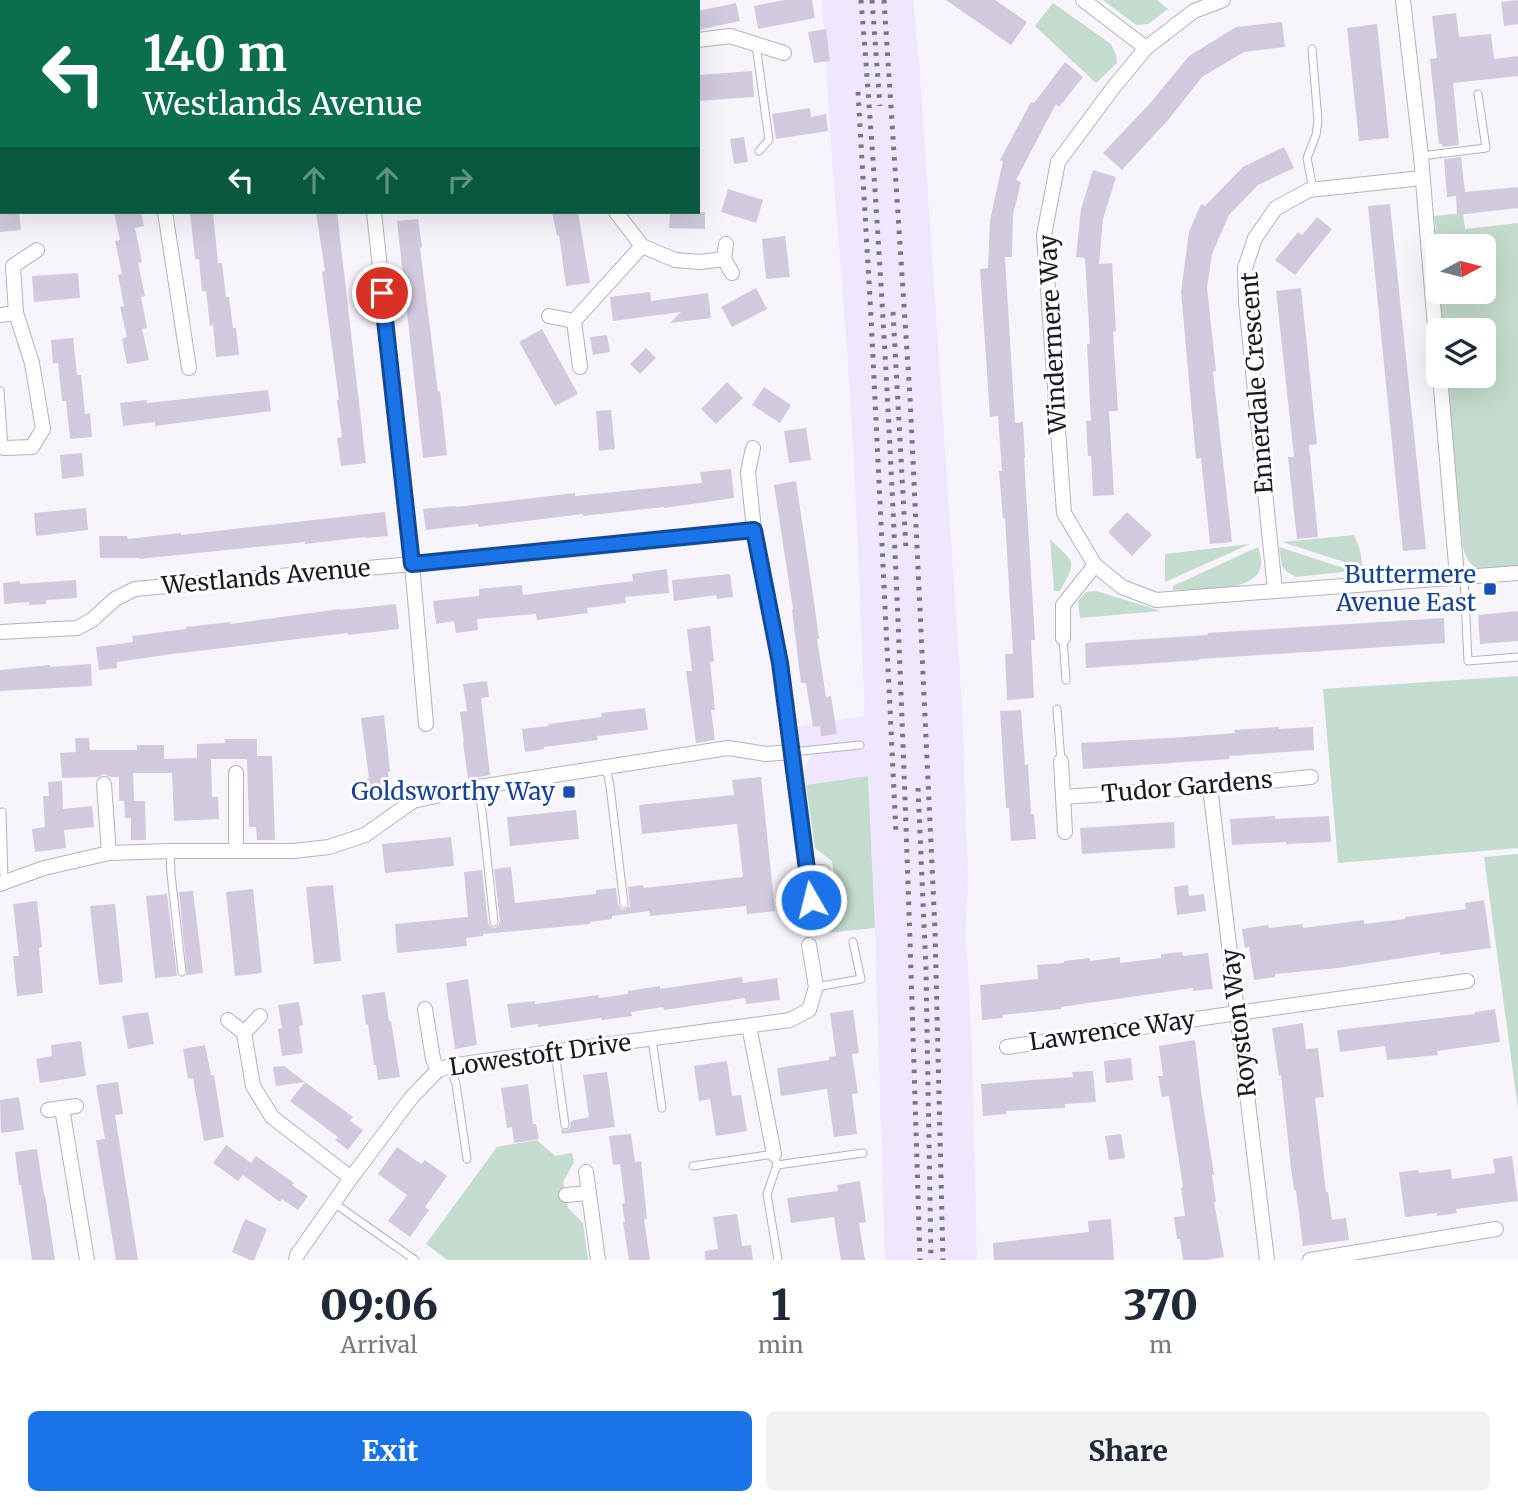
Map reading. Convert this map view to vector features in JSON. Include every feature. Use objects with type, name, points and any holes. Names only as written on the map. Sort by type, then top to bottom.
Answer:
[{"type":"street","points":[[1083,0],[1146,48]]},
{"type":"street","name":"Windermere Way","points":[[1223,0],[1194,11],[1146,48],[1058,163],[1044,235],[1064,513],[1095,565],[1122,587],[1156,600],[1518,573]]},
{"type":"street","points":[[1403,0],[1421,156],[1434,318]]},
{"type":"street","points":[[700,40],[730,36],[785,53]]},
{"type":"street","name":"Ennerdale Crescent","points":[[1275,592],[1246,302],[1245,268],[1255,238],[1276,208],[1309,190],[1422,178]]},
{"type":"street","points":[[165,214],[189,368]]},
{"type":"street","points":[[374,214],[412,564],[426,724]]},
{"type":"street","points":[[618,214],[642,246],[675,260],[700,262],[725,252],[732,273]]},
{"type":"street","points":[[580,367],[574,321],[642,246]]},
{"type":"street","points":[[4,448],[32,447],[43,429],[32,363],[16,313],[13,266],[37,250]]},
{"type":"street","points":[[0,315],[16,313]]},
{"type":"street","points":[[549,316],[574,321]]},
{"type":"street","points":[[1441,388],[1461,577]]},
{"type":"street","points":[[753,448],[748,471],[754,530],[780,663],[811,900]]},
{"type":"street","name":"Westlands Avenue","points":[[0,632],[77,628],[92,620],[115,599],[135,589],[754,530]]},
{"type":"street","points":[[1063,638],[1063,604],[1095,565]]},
{"type":"street","points":[[2,883],[44,868],[109,853],[293,851],[329,847],[365,835],[413,801],[478,787],[728,748],[766,754],[791,752]]},
{"type":"street","points":[[1061,761],[1065,832]]},
{"type":"street","points":[[236,773],[236,851]]},
{"type":"street","name":"Tudor Gardens","points":[[1063,797],[1311,777]]},
{"type":"street","points":[[104,784],[109,853]]},
{"type":"street","name":"Royston Way","points":[[1210,787],[1267,1260]]},
{"type":"street","points":[[807,874],[823,872]]},
{"type":"street","points":[[809,945],[816,987]]},
{"type":"street","name":"Lawrence Way","points":[[1007,1047],[1467,981]]},
{"type":"street","name":"Lowestoft Drive","points":[[296,1260],[296,1255],[411,1098],[444,1068],[790,1020],[809,1010],[816,987]]},
{"type":"street","points":[[425,1009],[433,1059],[444,1068]]},
{"type":"street","points":[[244,1033],[260,1016]]},
{"type":"street","points":[[228,1020],[244,1033],[253,1086],[272,1117],[351,1178]]},
{"type":"street","points":[[749,1026],[775,1160]]},
{"type":"street","points":[[62,1108],[87,1260]]},
{"type":"street","points":[[586,1172],[598,1260]]},
{"type":"street","points":[[566,1195],[589,1193]]},
{"type":"street","points":[[1310,1260],[1496,1229]]},
{"type":"lane","points":[[756,44],[769,141],[759,151]]},
{"type":"lane","points":[[1312,49],[1318,121],[1307,158],[1313,189]]},
{"type":"lane","points":[[1421,156],[1486,148],[1478,94]]},
{"type":"lane","points":[[0,391],[4,448]]},
{"type":"lane","points":[[1461,577],[1468,661],[1518,657]]},
{"type":"lane","points":[[1063,638],[1066,680]]},
{"type":"lane","points":[[1057,709],[1061,761]]},
{"type":"lane","points":[[791,752],[860,745]]},
{"type":"lane","points":[[606,766],[624,904]]},
{"type":"lane","points":[[478,787],[494,922]]},
{"type":"lane","points":[[2,812],[2,883]]},
{"type":"lane","points":[[170,851],[182,972]]},
{"type":"lane","points":[[816,987],[861,979],[853,942]]},
{"type":"lane","points":[[652,1039],[662,1108]]},
{"type":"lane","points":[[555,1051],[565,1125]]},
{"type":"lane","points":[[444,1068],[456,1084],[467,1158]]},
{"type":"lane","points":[[693,1166],[863,1153]]},
{"type":"lane","points":[[775,1160],[766,1194],[778,1260]]},
{"type":"lane","points":[[333,1203],[415,1260]]},
{"type":"shaded area","points":[[822,0],[913,0],[962,705],[968,875],[966,934],[977,1260],[885,1260],[868,776],[806,785],[804,770],[811,758],[810,751],[797,748],[794,727],[865,716],[854,461]]},
{"type":"green space","points":[[1103,0],[1157,0],[1168,9],[1148,24],[1136,25]]},
{"type":"green space","points":[[1053,3],[1111,44],[1117,63],[1096,83],[1035,26]]},
{"type":"green space","points":[[1463,213],[1465,229],[1518,223],[1518,568],[1483,571],[1475,567],[1466,555],[1446,388],[1496,388],[1496,318],[1439,318],[1437,304],[1496,304],[1496,234],[1430,234],[1430,231],[1436,230],[1434,216]]},
{"type":"green space","points":[[1354,535],[1363,568],[1282,542]]},
{"type":"green space","points":[[1050,539],[1071,562],[1070,573],[1060,591],[1054,591]]},
{"type":"green space","points":[[1250,544],[1165,582],[1165,554]]},
{"type":"green space","points":[[1258,547],[1260,569],[1255,577],[1246,582],[1222,588],[1173,590],[1173,586]]},
{"type":"green space","points":[[1279,547],[1353,571],[1296,577],[1282,566]]},
{"type":"green space","points":[[1096,591],[1161,611],[1080,618],[1078,601],[1086,592]]},
{"type":"green space","points":[[1518,676],[1518,848],[1338,863],[1323,689]]},
{"type":"green space","points":[[868,776],[875,928],[824,933],[821,900],[835,883],[832,861],[815,848],[806,785]]},
{"type":"green space","points":[[1518,854],[1518,1109],[1484,857]]},
{"type":"green space","points":[[537,1140],[555,1156],[572,1153],[574,1162],[563,1182],[568,1208],[583,1223],[588,1260],[447,1260],[426,1244],[497,1147]]},
{"type":"building","points":[[784,0],[812,0],[815,18],[758,29],[754,6]]},
{"type":"building","points":[[946,0],[995,0],[1027,22],[1011,45]]},
{"type":"building","points":[[1518,0],[1518,24],[1504,26],[1501,2]]},
{"type":"building","points":[[736,3],[740,21],[700,30],[700,11]]},
{"type":"building","points":[[1456,13],[1459,37],[1491,34],[1494,59],[1518,56],[1518,76],[1453,83],[1459,145],[1442,147],[1442,144],[1439,144],[1430,59],[1437,58],[1432,16]]},
{"type":"building","points":[[1282,22],[1285,47],[1244,52],[1202,77],[1169,119],[1122,170],[1103,153],[1152,101],[1189,56],[1236,27]]},
{"type":"building","points":[[1377,24],[1389,138],[1359,141],[1347,28]]},
{"type":"building","points":[[826,29],[830,61],[814,63],[808,32]]},
{"type":"building","points":[[1065,62],[1083,77],[1059,107],[1056,104],[1016,180],[1021,182],[1013,215],[1012,257],[1005,257],[1015,423],[1023,422],[1035,640],[1031,640],[1034,698],[1007,700],[1005,654],[1013,654],[1005,518],[1003,519],[999,471],[1002,471],[998,416],[990,417],[980,269],[988,268],[990,220],[1003,161],[1000,160],[1031,102],[1034,103]]},
{"type":"building","points":[[752,71],[754,97],[700,101],[700,75]]},
{"type":"building","points":[[810,108],[811,117],[826,114],[828,131],[776,139],[772,114]]},
{"type":"building","points":[[744,137],[748,162],[734,164],[730,139]]},
{"type":"building","points":[[1284,147],[1294,168],[1258,185],[1229,215],[1212,254],[1207,288],[1216,371],[1213,372],[1232,542],[1210,544],[1201,458],[1196,459],[1181,292],[1189,232],[1201,204],[1205,206],[1243,167]]},
{"type":"building","points":[[1461,157],[1465,192],[1518,187],[1518,208],[1457,215],[1456,196],[1447,197],[1444,159]]},
{"type":"building","points":[[1093,170],[1116,177],[1103,219],[1099,264],[1112,263],[1118,411],[1109,411],[1114,495],[1093,496],[1086,421],[1091,421],[1085,258],[1076,257],[1081,209]]},
{"type":"building","points":[[728,189],[763,200],[756,223],[721,212]]},
{"type":"building","points":[[1390,204],[1426,549],[1403,551],[1368,206]]},
{"type":"building","points":[[705,212],[705,229],[669,228],[670,214]]},
{"type":"building","points":[[0,214],[19,214],[21,230],[0,232]]},
{"type":"building","points":[[114,214],[141,214],[144,226],[135,228],[142,262],[138,263],[145,296],[141,297],[147,328],[142,329],[149,360],[127,364],[122,339],[127,337],[120,307],[124,306],[118,275],[122,274],[115,241],[120,240]]},
{"type":"building","points":[[190,214],[213,214],[218,263],[222,263],[226,297],[229,297],[233,328],[236,328],[239,355],[216,357],[206,291],[202,291],[199,259],[195,259]]},
{"type":"building","points":[[316,214],[337,214],[366,463],[341,466],[337,438],[342,437],[339,400],[322,272],[325,271]]},
{"type":"building","points":[[552,214],[578,214],[590,283],[566,286],[559,235],[557,236]]},
{"type":"building","points":[[1317,217],[1332,229],[1295,275],[1275,260],[1298,232],[1302,235]]},
{"type":"building","points":[[418,219],[447,455],[423,458],[397,221]]},
{"type":"building","points":[[785,236],[790,277],[766,279],[762,239]]},
{"type":"building","points":[[78,273],[80,298],[34,302],[32,276]]},
{"type":"building","points":[[756,288],[767,309],[732,327],[721,307]]},
{"type":"building","points":[[1301,288],[1317,444],[1309,445],[1318,537],[1297,539],[1288,457],[1294,457],[1276,291]]},
{"type":"building","points":[[650,292],[651,301],[708,293],[711,318],[670,323],[681,312],[613,321],[610,297]]},
{"type":"building","points":[[542,329],[578,394],[555,406],[519,342]]},
{"type":"building","points":[[607,335],[610,352],[593,355],[590,337]]},
{"type":"building","points":[[73,338],[77,375],[81,375],[85,414],[90,413],[92,437],[70,439],[66,401],[62,401],[58,363],[53,363],[51,340]]},
{"type":"building","points":[[646,348],[656,358],[640,374],[630,364]]},
{"type":"building","points":[[727,382],[743,398],[716,424],[701,409]]},
{"type":"building","points":[[764,387],[791,405],[780,423],[752,405]]},
{"type":"building","points":[[268,390],[271,411],[155,426],[155,422],[123,426],[120,403],[147,400],[147,403]]},
{"type":"building","points":[[611,410],[615,449],[599,451],[596,411]]},
{"type":"building","points":[[806,428],[811,460],[789,463],[784,431]]},
{"type":"building","points":[[82,453],[84,476],[62,479],[60,455]]},
{"type":"building","points":[[731,469],[734,498],[664,508],[426,530],[423,509],[702,483],[700,472]]},
{"type":"building","points":[[796,481],[826,697],[831,696],[837,734],[821,736],[820,726],[813,727],[806,683],[801,683],[774,485]]},
{"type":"building","points":[[86,508],[88,530],[36,536],[34,513]]},
{"type":"building","points":[[385,512],[388,536],[139,559],[100,558],[99,536],[127,536],[128,539],[181,535]]},
{"type":"building","points":[[1127,512],[1152,535],[1132,556],[1108,532]]},
{"type":"building","points":[[667,569],[669,593],[625,597],[626,603],[587,608],[588,613],[537,620],[536,614],[477,619],[478,630],[456,633],[454,621],[436,624],[433,601],[479,596],[479,589],[522,585],[523,595],[633,581],[632,574]]},
{"type":"building","points":[[730,574],[733,597],[717,599],[716,595],[674,601],[672,580]]},
{"type":"building","points":[[76,580],[77,598],[46,600],[46,604],[4,604],[3,583]]},
{"type":"building","points":[[396,604],[399,629],[172,654],[117,662],[117,668],[99,670],[96,647],[133,642],[132,636],[186,627]]},
{"type":"building","points":[[1518,611],[1518,641],[1480,644],[1478,615]]},
{"type":"building","points":[[1444,618],[1445,643],[1086,668],[1085,643]]},
{"type":"building","points":[[710,626],[714,661],[710,662],[715,710],[711,710],[715,740],[696,743],[686,671],[692,671],[687,629]]},
{"type":"building","points":[[91,664],[92,686],[0,691],[0,670]]},
{"type":"building","points":[[487,681],[489,697],[481,698],[490,775],[468,779],[460,712],[467,711],[463,684]]},
{"type":"building","points":[[645,708],[648,730],[597,736],[598,740],[525,752],[522,729],[602,717],[601,713]]},
{"type":"building","points":[[1021,710],[1025,765],[1028,764],[1031,814],[1034,814],[1036,839],[1011,841],[1009,808],[1006,808],[1000,711]]},
{"type":"building","points":[[384,715],[390,793],[368,796],[366,779],[369,778],[361,718]]},
{"type":"building","points":[[1313,727],[1314,750],[1083,769],[1081,743],[1235,733],[1234,730]]},
{"type":"building","points":[[75,738],[89,738],[90,750],[137,750],[137,745],[164,745],[164,759],[197,758],[197,744],[225,743],[225,739],[257,739],[257,756],[272,756],[275,840],[257,840],[256,827],[249,827],[247,759],[211,759],[212,797],[218,797],[219,819],[174,821],[172,773],[133,773],[134,801],[145,801],[146,840],[131,840],[131,818],[125,818],[124,801],[119,801],[119,777],[104,774],[98,777],[62,778],[60,753],[76,752]]},
{"type":"building","points":[[761,777],[775,911],[747,914],[746,906],[650,916],[649,911],[612,916],[612,919],[590,924],[483,934],[466,938],[467,946],[397,953],[395,924],[468,917],[464,872],[482,870],[488,923],[494,928],[500,921],[494,869],[511,867],[515,903],[596,894],[596,890],[616,888],[618,905],[624,910],[630,906],[628,887],[643,885],[644,888],[743,877],[737,824],[642,834],[639,805],[734,795],[732,780]]},
{"type":"building","points":[[62,781],[63,809],[92,806],[94,827],[64,830],[66,848],[35,852],[32,829],[45,827],[43,796],[49,796],[48,782]]},
{"type":"building","points":[[576,810],[579,839],[510,846],[507,817]]},
{"type":"building","points":[[1275,816],[1275,819],[1329,816],[1331,842],[1232,845],[1230,819]]},
{"type":"building","points":[[1174,822],[1175,848],[1082,854],[1080,828]]},
{"type":"building","points":[[451,837],[454,866],[385,873],[382,844]]},
{"type":"building","points":[[333,885],[341,961],[314,964],[306,887]]},
{"type":"building","points":[[1188,885],[1189,896],[1204,894],[1206,911],[1177,915],[1174,887]]},
{"type":"building","points":[[253,889],[262,973],[235,976],[226,892]]},
{"type":"building","points":[[193,891],[203,973],[187,975],[179,892]]},
{"type":"building","points":[[167,894],[177,976],[155,978],[146,896]]},
{"type":"building","points":[[1484,900],[1491,948],[1440,955],[1440,952],[1338,968],[1275,974],[1275,977],[1254,980],[1249,947],[1245,948],[1242,929],[1302,924],[1303,928],[1364,920],[1364,924],[1466,909],[1465,903]]},
{"type":"building","points":[[37,901],[43,993],[17,996],[13,956],[19,956],[13,904]]},
{"type":"building","points":[[115,904],[123,982],[99,985],[90,906]]},
{"type":"building","points":[[1182,952],[1183,956],[1208,953],[1213,989],[1193,991],[1193,988],[982,1020],[980,985],[1038,979],[1037,965],[1120,957],[1120,963],[1161,958],[1161,954]]},
{"type":"building","points":[[742,977],[743,983],[777,978],[780,1000],[746,1004],[745,998],[664,1010],[663,1007],[631,1012],[632,1016],[602,1020],[511,1028],[507,1004],[535,1001],[535,1004],[598,995],[599,998],[660,986],[660,989]]},
{"type":"building","points":[[468,979],[477,1045],[455,1049],[446,983]]},
{"type":"building","points":[[385,992],[400,1077],[378,1080],[362,995]]},
{"type":"building","points":[[299,1002],[303,1025],[299,1026],[303,1053],[282,1056],[278,1029],[282,1028],[278,1005]]},
{"type":"building","points":[[1495,1009],[1500,1042],[1437,1051],[1438,1055],[1387,1060],[1385,1046],[1340,1052],[1337,1030],[1475,1014]]},
{"type":"building","points":[[853,1010],[859,1053],[852,1054],[858,1093],[852,1094],[857,1134],[834,1137],[827,1089],[781,1096],[777,1068],[829,1060],[829,1057],[836,1056],[830,1013]]},
{"type":"building","points":[[148,1012],[154,1044],[128,1049],[122,1016]]},
{"type":"building","points":[[1303,1023],[1306,1049],[1318,1048],[1324,1097],[1315,1098],[1326,1192],[1332,1220],[1346,1218],[1349,1240],[1303,1246],[1281,1075],[1279,1076],[1272,1028]]},
{"type":"building","points":[[1195,1040],[1214,1175],[1214,1202],[1224,1257],[1183,1260],[1174,1217],[1185,1216],[1183,1187],[1169,1096],[1162,1097],[1158,1076],[1163,1076],[1159,1046]]},
{"type":"building","points":[[81,1041],[86,1076],[40,1083],[36,1059],[52,1056],[51,1045]]},
{"type":"building","points":[[205,1045],[211,1075],[214,1075],[224,1137],[204,1141],[193,1078],[188,1079],[183,1049]]},
{"type":"building","points":[[1131,1058],[1133,1080],[1106,1083],[1104,1061]]},
{"type":"building","points":[[727,1061],[732,1096],[741,1095],[747,1131],[716,1136],[710,1099],[699,1101],[694,1066]]},
{"type":"building","points":[[284,1066],[305,1082],[276,1086],[273,1067]]},
{"type":"building","points":[[1093,1071],[1096,1102],[1065,1104],[1065,1108],[1006,1111],[1006,1114],[983,1116],[981,1084],[1073,1077],[1072,1072]]},
{"type":"building","points":[[607,1072],[615,1127],[562,1134],[561,1129],[565,1131],[570,1128],[571,1121],[589,1117],[583,1075]]},
{"type":"building","points":[[118,1082],[123,1114],[115,1115],[138,1260],[116,1260],[96,1140],[105,1139],[96,1085]]},
{"type":"building","points":[[305,1082],[353,1117],[350,1121],[363,1130],[348,1150],[335,1140],[338,1137],[290,1101]]},
{"type":"building","points":[[528,1084],[533,1124],[536,1124],[539,1139],[514,1143],[512,1127],[507,1128],[501,1088]]},
{"type":"building","points":[[19,1097],[24,1130],[1,1133],[0,1100]]},
{"type":"building","points":[[631,1134],[635,1162],[641,1161],[647,1219],[644,1219],[650,1260],[629,1260],[623,1222],[622,1204],[625,1203],[620,1164],[613,1165],[609,1136]]},
{"type":"building","points":[[1121,1134],[1125,1158],[1109,1160],[1105,1136]]},
{"type":"building","points":[[226,1145],[251,1163],[256,1156],[294,1183],[292,1185],[308,1196],[298,1210],[282,1199],[280,1202],[243,1175],[238,1181],[213,1163]]},
{"type":"building","points":[[397,1147],[421,1164],[425,1160],[447,1176],[425,1207],[429,1210],[410,1237],[388,1221],[407,1195],[378,1174]]},
{"type":"building","points":[[37,1149],[55,1260],[32,1260],[19,1185],[15,1152]]},
{"type":"building","points":[[1512,1156],[1518,1201],[1456,1209],[1457,1213],[1437,1216],[1437,1213],[1405,1217],[1399,1172],[1418,1170],[1419,1173],[1451,1169],[1452,1179],[1495,1173],[1493,1159]]},
{"type":"building","points":[[860,1181],[866,1222],[859,1223],[865,1260],[841,1260],[834,1217],[791,1223],[787,1198],[838,1191],[837,1185]]},
{"type":"building","points":[[737,1214],[742,1246],[751,1245],[753,1260],[705,1260],[705,1251],[718,1249],[713,1217]]},
{"type":"building","points":[[245,1219],[267,1229],[254,1260],[232,1252]]},
{"type":"building","points":[[1111,1219],[1114,1260],[994,1260],[993,1243],[1089,1232],[1088,1221]]},
{"type":"railway","points":[[861,0],[891,472],[905,787],[920,1260]]},
{"type":"railway","points":[[872,0],[880,106]]},
{"type":"railway","points":[[884,0],[910,397],[935,930],[943,1260]]},
{"type":"railway","points":[[858,92],[896,833]]},
{"type":"railway","points":[[893,312],[906,550]]},
{"type":"railway","points":[[918,788],[926,970],[931,1260]]},
{"type":"place","name":"Buttermere Avenue East","points":[[1490,589]]},
{"type":"place","name":"Goldsworthy Way","points":[[569,792]]},
{"type":"route","points":[[382,293],[412,564],[754,530],[780,663],[811,900]]}]
